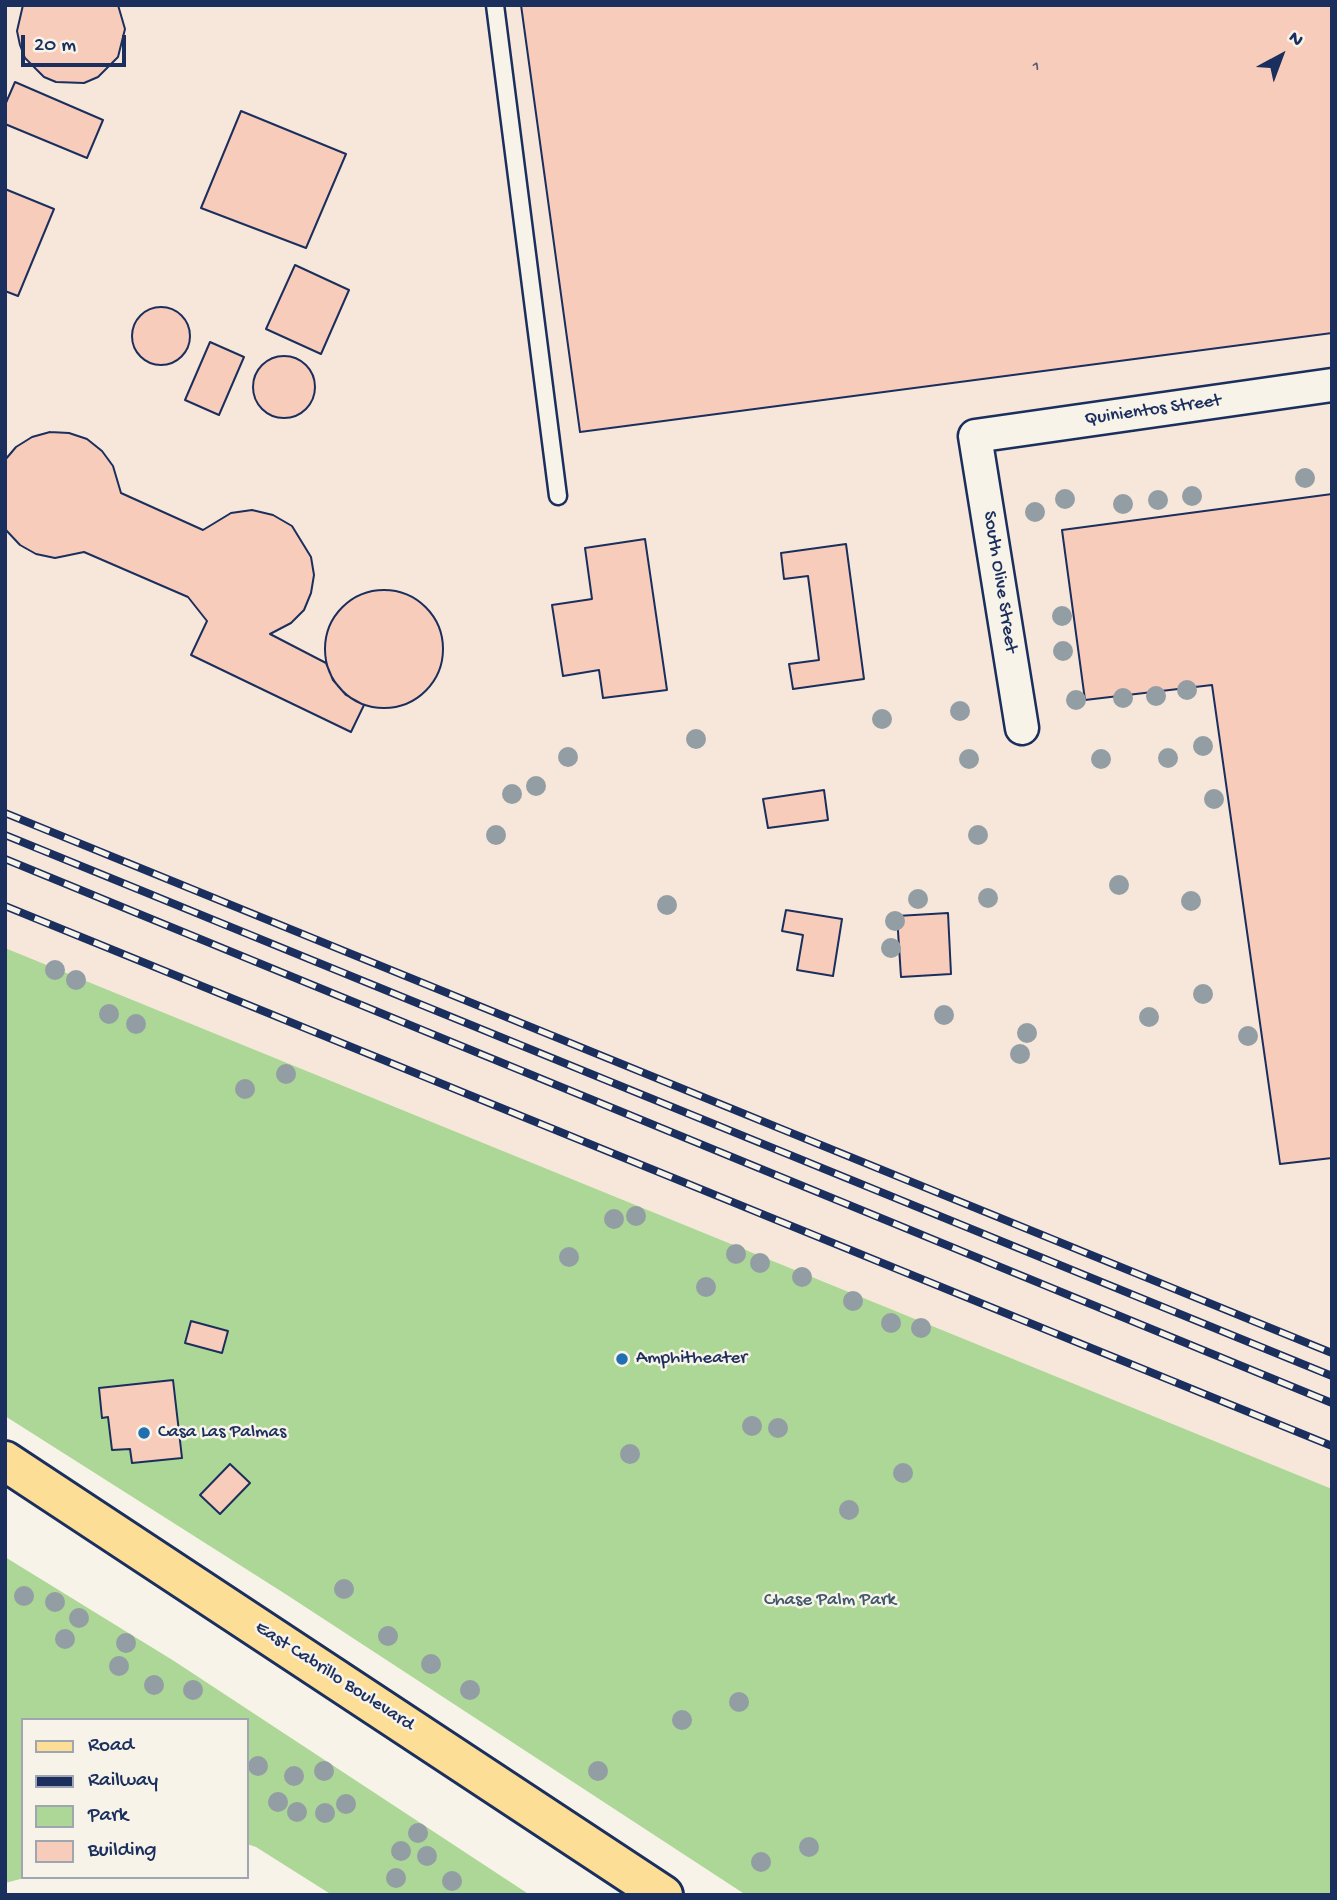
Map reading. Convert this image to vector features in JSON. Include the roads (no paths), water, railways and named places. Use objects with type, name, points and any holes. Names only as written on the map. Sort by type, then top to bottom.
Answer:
[{"type":"main road","name":"East Cabrillo Boulevard","points":[[5,1461],[663,1895]]},
{"type":"street","name":"Quinientos Street","points":[[975,436],[1332,386]]},
{"type":"street","name":"South Olive Street","points":[[975,436],[1022,728]]},
{"type":"lane","points":[[495,5],[558,496]]},
{"type":"railway","points":[[5,813],[1332,1353]]},
{"type":"railway","points":[[5,835],[1332,1376]]},
{"type":"railway","points":[[5,859],[1332,1403]]},
{"type":"railway","points":[[5,906],[1332,1446]]},
{"type":"place","name":"Amphitheater","points":[[622,1359]]},
{"type":"place","name":"Casa Las Palmas","points":[[144,1433]]},
{"type":"park label","name":"Chase Palm Park","points":[[830,1601]]}]
